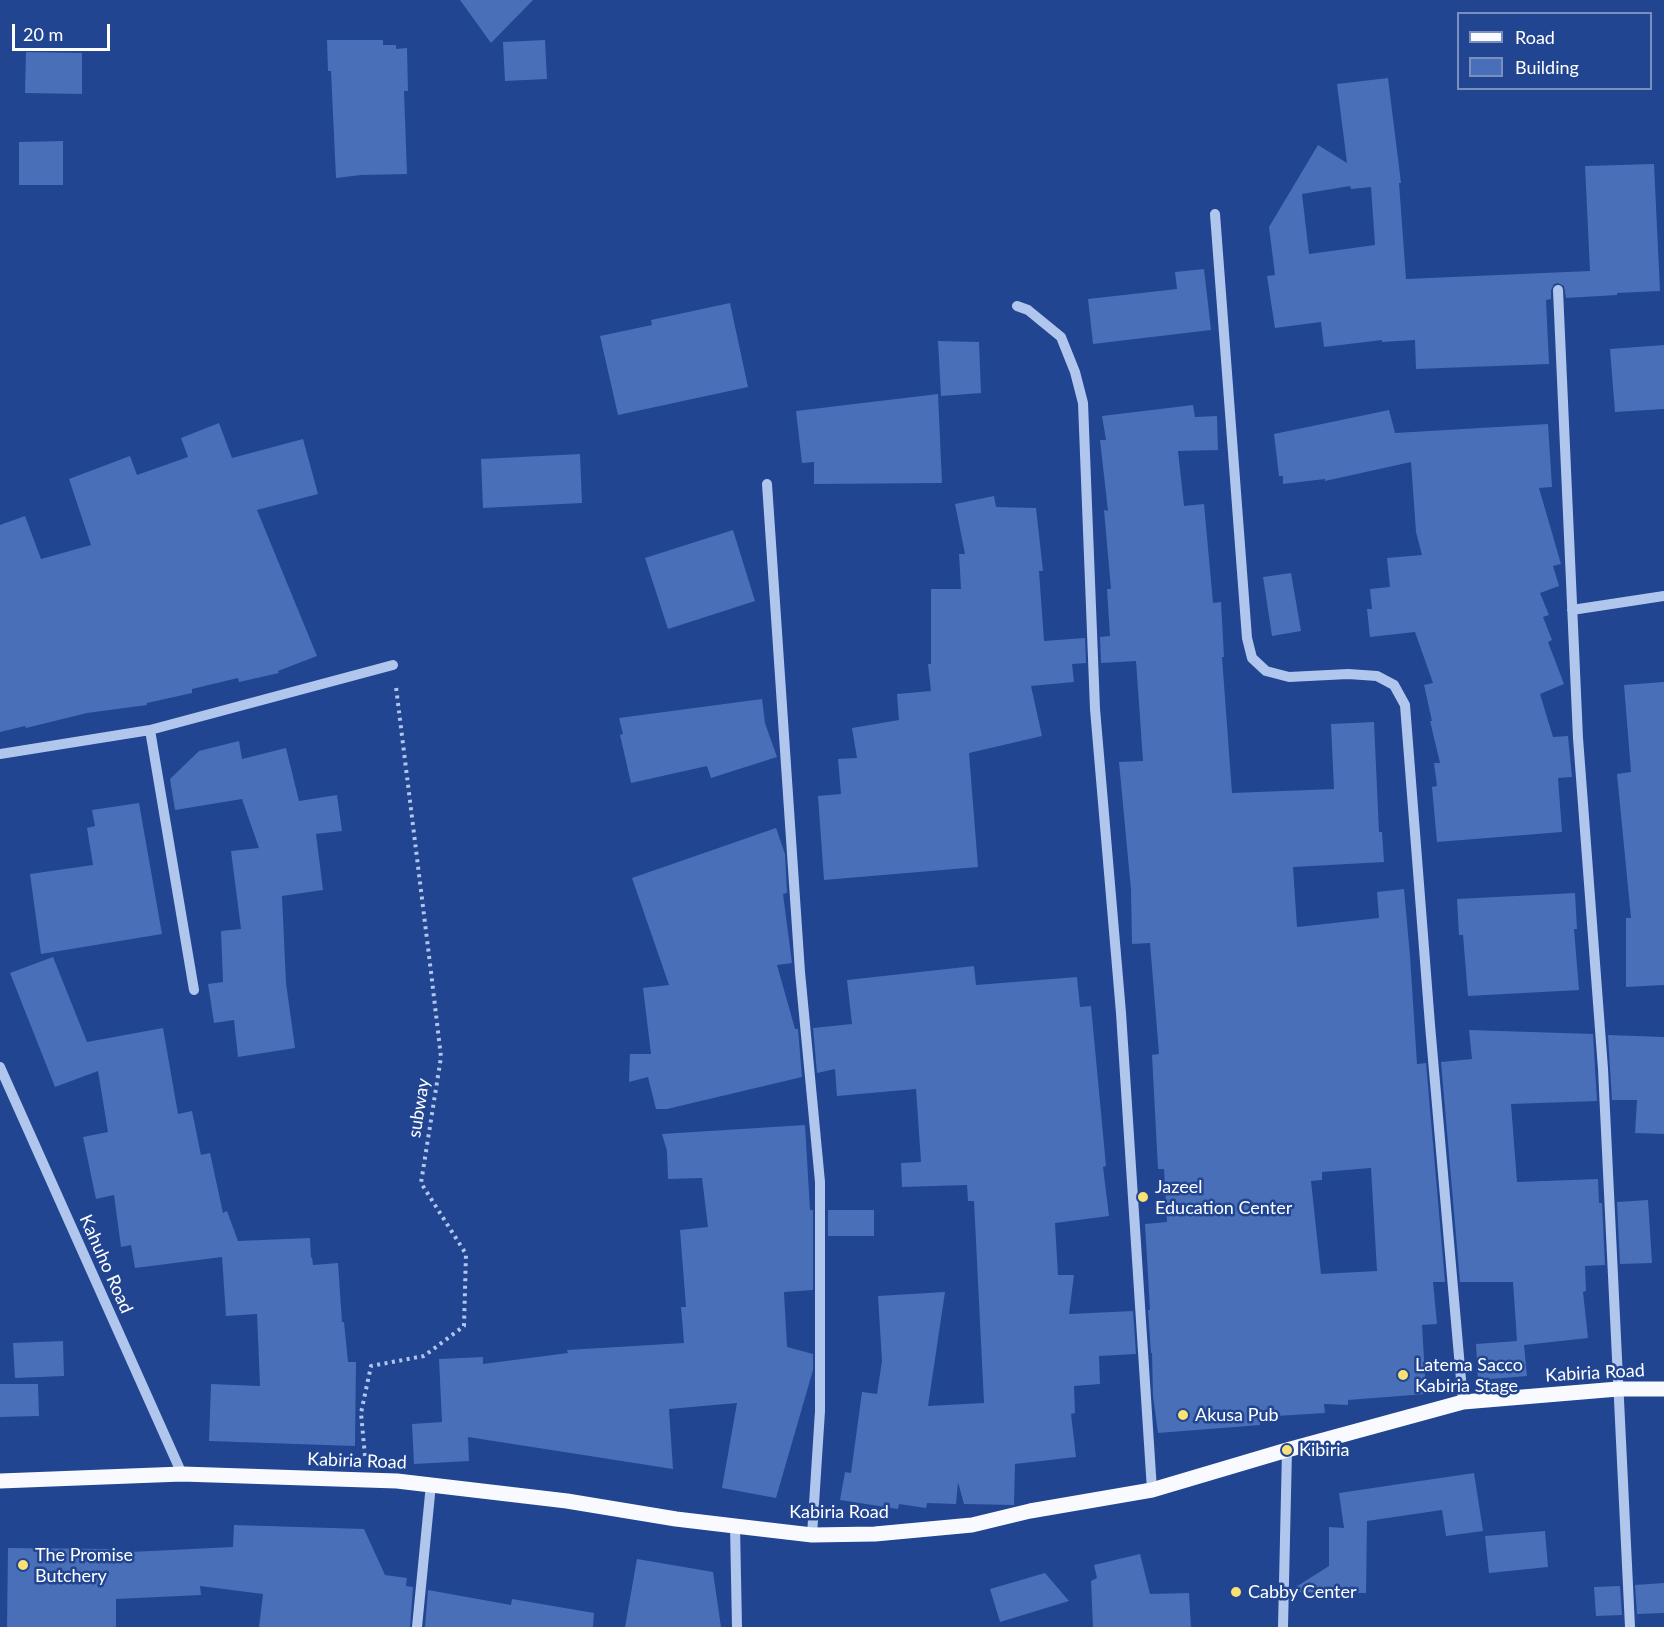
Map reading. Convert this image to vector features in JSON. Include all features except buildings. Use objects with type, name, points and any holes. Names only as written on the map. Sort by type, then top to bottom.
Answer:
[{"type":"main road","name":"Kabiria Road","points":[[0,1481],[182,1474],[397,1481],[567,1501],[676,1519],[812,1535],[875,1534],[972,1525],[1030,1511],[1152,1490],[1463,1402],[1618,1389],[1664,1389]]},
{"type":"street","points":[[1215,214],[1247,638],[1252,658],[1266,671],[1289,676],[1348,674],[1377,676],[1395,685],[1405,705],[1463,1402]]},
{"type":"street","points":[[1558,290],[1578,738],[1603,1070],[1630,1627]]},
{"type":"street","points":[[1017,306],[1028,310],[1061,337],[1075,372],[1083,403],[1095,709],[1121,1013],[1152,1490]]},
{"type":"street","points":[[767,484],[800,972],[820,1182],[820,1411],[812,1535]]},
{"type":"street","points":[[1572,610],[1664,596]]},
{"type":"street","points":[[0,754],[150,730],[393,665]]},
{"type":"street","points":[[150,730],[194,990]]},
{"type":"street","name":"Kahuho Road","points":[[0,1067],[182,1474]]},
{"type":"street","points":[[1283,1627],[1287,1450]]},
{"type":"street","points":[[417,1627],[431,1484]]},
{"type":"street","points":[[735,1526],[737,1627]]},
{"type":"path","name":"subway","points":[[367,1480],[361,1413],[371,1366],[424,1356],[464,1326],[466,1254],[421,1183],[441,1057],[393,665]]},
{"type":"place","name":"Jazeel Education Center","points":[[1143,1197]]},
{"type":"place","name":"Latema Sacco Kabiria Stage","points":[[1403,1375]]},
{"type":"place","name":"Akusa Pub","points":[[1183,1415]]},
{"type":"place","name":"Kibiria","points":[[1287,1450]]},
{"type":"place","name":"The Promise Butchery","points":[[23,1565]]},
{"type":"place","name":"Cabby Center","points":[[1236,1592]]}]
